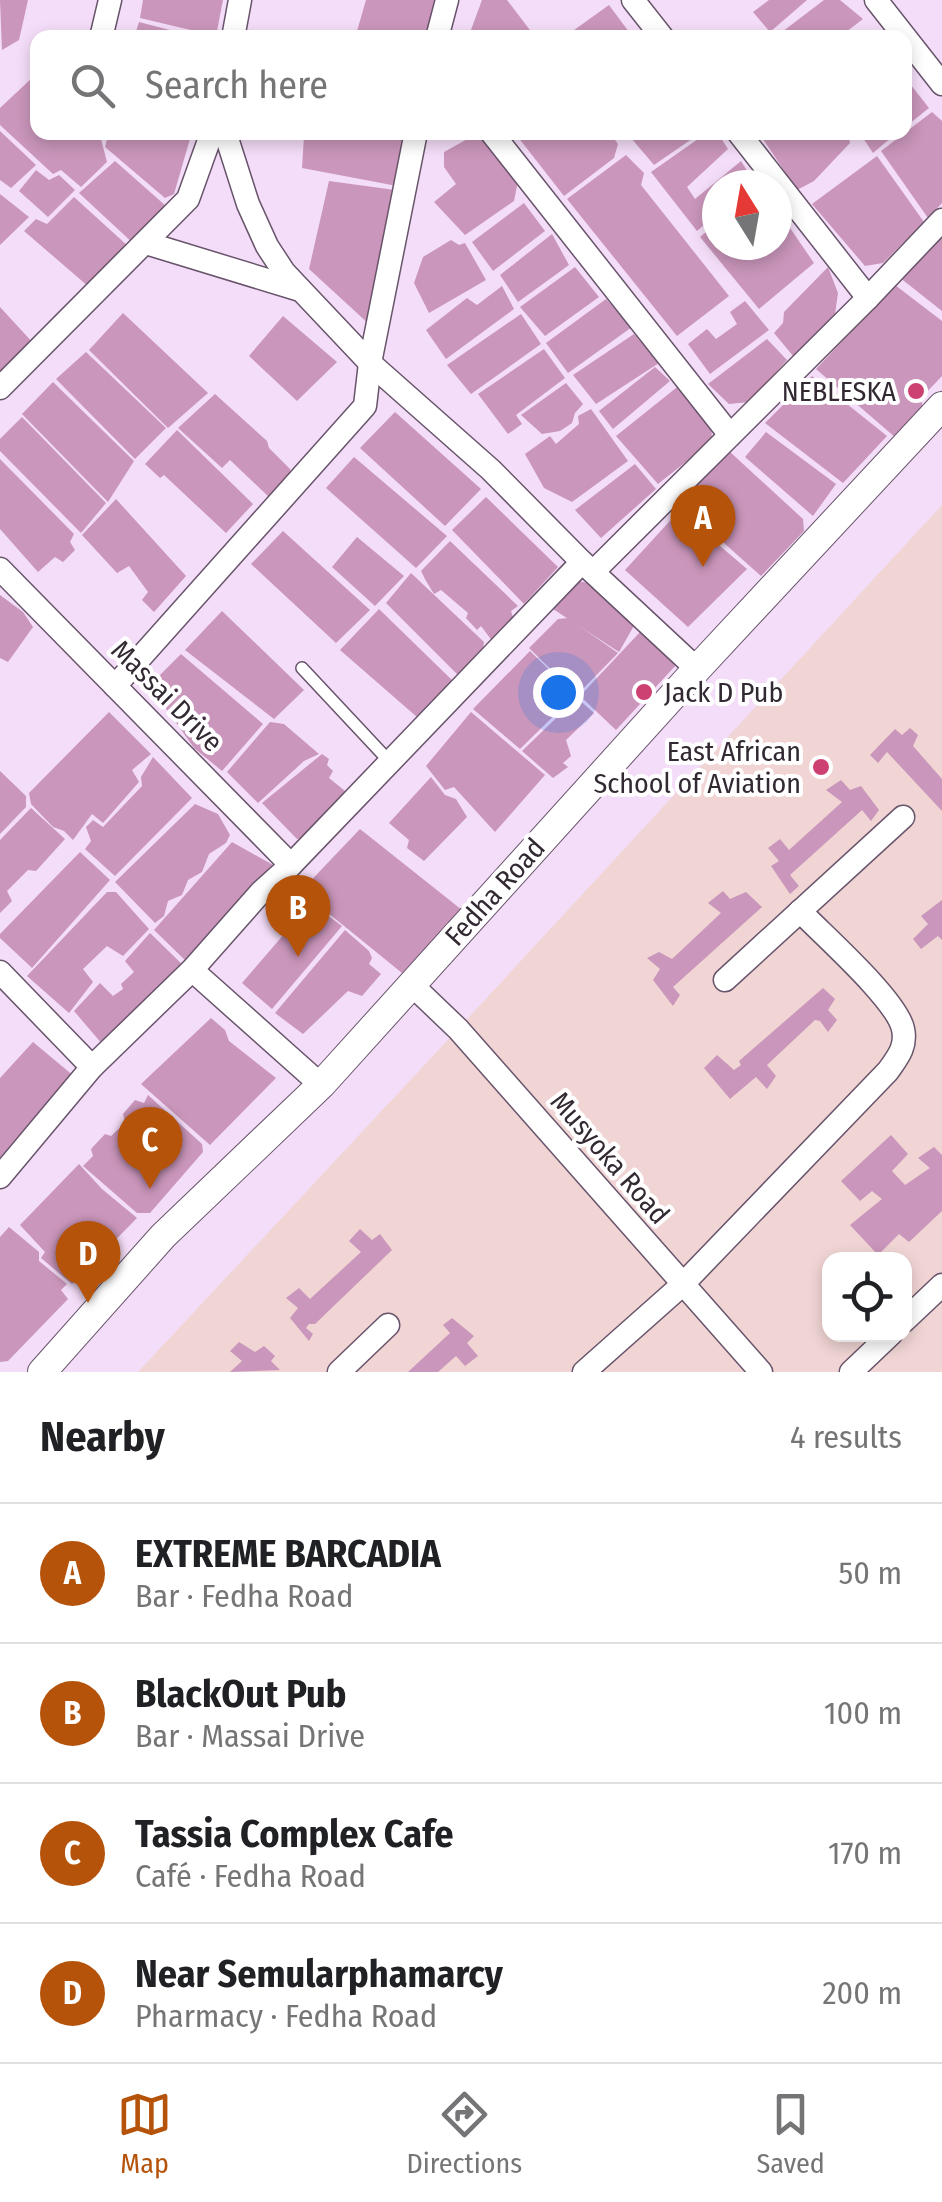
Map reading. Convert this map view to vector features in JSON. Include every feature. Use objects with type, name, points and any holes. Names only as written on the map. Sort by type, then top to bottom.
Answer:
[{"type":"street","points":[[103,30],[110,0]]},
{"type":"street","points":[[234,30],[240,0]]},
{"type":"street","points":[[439,30],[446,0]]},
{"type":"street","points":[[633,0],[657,30]]},
{"type":"street","points":[[876,0],[900,30]]},
{"type":"street","points":[[912,46],[942,84]]},
{"type":"street","points":[[0,388],[188,199],[209,140]]},
{"type":"street","points":[[228,140],[248,204],[267,246],[301,291],[370,363],[492,470],[587,567],[697,669]]},
{"type":"street","points":[[115,686],[365,406],[414,140]]},
{"type":"street","points":[[497,140],[730,434]]},
{"type":"street","points":[[744,140],[868,298]]},
{"type":"street","points":[[0,1177],[92,1067],[192,970],[261,892],[587,567],[868,298],[942,220]]},
{"type":"street","points":[[146,243],[301,291]]},
{"type":"street","name":"Fedha Road","points":[[42,1372],[163,1236],[321,1085],[697,669],[942,406]]},
{"type":"street","name":"Massai Drive","points":[[0,569],[292,865]]},
{"type":"street","points":[[725,980],[903,818]]},
{"type":"street","points":[[584,1372],[682,1285],[888,1072],[903,1050],[903,1028],[882,996],[800,911]]},
{"type":"street","points":[[192,970],[321,1085]]},
{"type":"street","points":[[0,972],[92,1067]]},
{"type":"street","name":"Musyoka Road","points":[[412,984],[458,1029],[761,1372]]},
{"type":"street","points":[[912,1313],[942,1285]]},
{"type":"street","points":[[339,1372],[388,1324]]},
{"type":"street","points":[[851,1372],[882,1342]]},
{"type":"lane","points":[[302,668],[390,762]]},
{"type":"shaded area","name":"East African School of Aviation","points":[[942,505],[942,1372],[138,1372],[458,1029]]},
{"type":"building","points":[[0,0],[28,0],[19,40],[2,50]]},
{"type":"building","points":[[143,0],[223,0],[217,30],[191,30],[140,18]]},
{"type":"building","points":[[366,0],[437,0],[431,30],[357,30]]},
{"type":"building","points":[[482,0],[507,0],[530,30],[471,30]]},
{"type":"building","points":[[769,0],[807,0],[772,30],[753,12]]},
{"type":"building","points":[[824,0],[840,0],[863,19],[849,30],[785,30]]},
{"type":"building","points":[[609,5],[628,30],[574,30]]},
{"type":"building","points":[[139,22],[170,30],[136,30]]},
{"type":"building","points":[[30,80],[30,140],[101,140],[107,162],[81,187],[61,170],[53,174],[0,125],[0,108]]},
{"type":"building","points":[[912,86],[929,108],[912,122]]},
{"type":"building","points":[[932,112],[942,121],[942,203],[928,218],[881,151],[895,140],[912,140],[912,127]]},
{"type":"building","points":[[0,131],[36,165],[11,188],[0,180]]},
{"type":"building","points":[[107,140],[190,140],[174,194],[165,198],[105,147]]},
{"type":"building","points":[[304,140],[406,140],[397,186],[302,168]]},
{"type":"building","points":[[466,140],[486,140],[518,181],[514,201],[465,235],[434,202],[456,184],[444,167],[444,152]]},
{"type":"building","points":[[520,140],[615,140],[618,144],[614,158],[564,196]]},
{"type":"building","points":[[633,140],[690,140],[654,165]]},
{"type":"building","points":[[697,140],[722,140],[728,149],[687,187],[695,199],[702,193],[702,227],[697,231],[651,172]]},
{"type":"building","points":[[764,140],[849,140],[814,181],[797,190],[792,182],[792,170],[784,170]]},
{"type":"building","points":[[864,140],[888,140],[873,153]]},
{"type":"building","points":[[626,155],[644,173],[641,185],[729,296],[677,336],[567,199]]},
{"type":"building","points":[[877,156],[924,222],[883,263],[865,266],[812,204]]},
{"type":"building","points":[[115,161],[166,206],[135,245],[79,193]]},
{"type":"building","points":[[741,161],[747,170],[730,170]]},
{"type":"building","points":[[36,170],[49,180],[59,175],[75,190],[48,217],[19,191]]},
{"type":"building","points":[[329,181],[395,190],[370,325],[309,269]]},
{"type":"building","points":[[0,194],[29,217],[0,245]]},
{"type":"building","points":[[74,197],[129,247],[89,287],[24,231],[36,219],[47,224]]},
{"type":"building","points":[[524,203],[545,231],[493,271],[472,242]]},
{"type":"building","points":[[792,231],[814,263],[759,309],[719,260],[792,260]]},
{"type":"building","points":[[552,234],[569,265],[518,302],[500,275]]},
{"type":"building","points":[[942,237],[942,311],[899,277]]},
{"type":"building","points":[[451,240],[459,245],[465,243],[486,280],[429,313],[414,283],[423,257]]},
{"type":"building","points":[[575,267],[599,297],[545,336],[520,307]]},
{"type":"building","points":[[828,267],[838,293],[835,314],[794,357],[774,333],[783,323],[784,312]]},
{"type":"building","points":[[895,285],[942,321],[942,376],[921,398],[923,410],[896,438],[816,369]]},
{"type":"building","points":[[502,286],[514,309],[446,359],[426,330],[467,298],[477,305]]},
{"type":"building","points":[[606,299],[632,327],[568,373],[546,343]]},
{"type":"building","points":[[745,301],[769,330],[710,374],[688,344],[707,329],[716,339],[737,324],[730,312]]},
{"type":"building","points":[[0,307],[34,344],[0,377]]},
{"type":"building","points":[[123,313],[208,393],[168,428],[89,350]]},
{"type":"building","points":[[521,314],[541,344],[471,394],[447,365]]},
{"type":"building","points":[[283,316],[337,362],[297,401],[249,356]]},
{"type":"building","points":[[634,334],[659,363],[596,404],[573,375]]},
{"type":"building","points":[[767,339],[787,360],[749,402],[729,404],[708,384]]},
{"type":"building","points":[[544,349],[565,378],[516,415],[522,424],[508,434],[478,394]]},
{"type":"building","points":[[86,352],[166,428],[135,459],[56,379]]},
{"type":"building","points":[[655,367],[670,381],[613,429],[599,411]]},
{"type":"building","points":[[812,376],[887,436],[843,483],[765,423]]},
{"type":"building","points":[[53,382],[134,461],[108,502],[22,414]]},
{"type":"building","points":[[566,383],[583,404],[572,423],[560,431],[542,434],[521,415]]},
{"type":"building","points":[[681,384],[711,420],[712,441],[658,484],[616,436]]},
{"type":"building","points":[[215,394],[267,441],[290,469],[292,477],[270,498],[230,460],[222,468],[178,428]]},
{"type":"building","points":[[591,409],[628,461],[572,502],[544,488],[525,454],[550,436],[556,444],[579,424],[578,416]]},
{"type":"building","points":[[395,412],[481,489],[445,526],[360,448]]},
{"type":"building","points":[[22,417],[106,503],[81,533],[0,451],[0,439]]},
{"type":"building","points":[[177,430],[253,504],[226,533],[164,475],[160,478],[145,464]]},
{"type":"building","points":[[766,432],[836,484],[813,516],[745,457]]},
{"type":"building","points":[[729,451],[803,519],[804,531],[761,576],[679,503]]},
{"type":"building","points":[[354,457],[447,536],[416,568],[326,488]]},
{"type":"building","points":[[0,459],[74,534],[70,542],[75,550],[63,562],[55,557],[38,572],[0,529]]},
{"type":"building","points":[[635,464],[656,489],[601,538],[575,510]]},
{"type":"building","points":[[486,497],[558,567],[524,604],[452,530]]},
{"type":"building","points":[[116,499],[186,576],[154,612],[142,600],[148,592],[129,566],[117,573],[82,535]]},
{"type":"building","points":[[679,511],[747,569],[688,627],[625,570]]},
{"type":"building","points":[[283,531],[370,610],[336,643],[251,564]]},
{"type":"building","points":[[357,537],[404,576],[375,606],[332,567]]},
{"type":"building","points":[[450,541],[518,606],[511,611],[514,620],[493,642],[441,590],[434,594],[421,571]]},
{"type":"building","points":[[411,573],[484,642],[482,655],[460,677],[386,603]]},
{"type":"building","points":[[579,581],[591,584],[635,624],[619,652],[553,609]]},
{"type":"building","points":[[0,595],[23,612],[33,627],[8,662],[0,658]]},
{"type":"building","points":[[379,609],[454,682],[417,717],[340,650]]},
{"type":"building","points":[[222,611],[304,690],[274,719],[185,650]]},
{"type":"building","points":[[568,618],[618,653],[577,695],[529,648],[558,619]]},
{"type":"building","points":[[641,631],[677,664],[616,730],[580,696]]},
{"type":"building","points":[[530,651],[575,695],[520,749],[473,709]]},
{"type":"building","points":[[181,654],[263,724],[222,771],[194,748],[160,700],[158,677]]},
{"type":"building","points":[[577,698],[594,713],[566,740],[571,756],[563,763],[568,767],[553,778],[522,751]]},
{"type":"building","points":[[109,712],[151,754],[132,770],[139,782],[103,823],[92,814],[73,840],[53,827],[31,804],[29,793]]},
{"type":"building","points":[[471,712],[545,775],[495,832],[454,787],[445,790],[426,766]]},
{"type":"building","points":[[270,722],[284,724],[319,754],[304,761],[258,803],[227,772]]},
{"type":"building","points":[[910,728],[918,735],[913,746],[942,779],[942,811],[887,752],[878,763],[870,755],[895,729],[902,735]]},
{"type":"building","points":[[322,754],[329,759],[327,765],[333,771],[329,778],[350,795],[309,837],[297,839],[262,803]]},
{"type":"building","points":[[153,757],[192,798],[115,876],[85,849],[91,841],[86,827],[93,820],[103,827],[142,786],[141,777]]},
{"type":"building","points":[[0,771],[26,796],[26,807],[0,834]]},
{"type":"building","points":[[431,777],[445,795],[456,799],[467,817],[424,861],[407,848],[409,840],[389,823]]},
{"type":"building","points":[[841,780],[850,790],[861,786],[879,810],[871,821],[862,810],[790,875],[799,886],[790,894],[771,866],[779,861],[768,848],[780,839],[789,850],[842,802],[826,790]]},
{"type":"building","points":[[195,804],[218,814],[230,835],[226,843],[209,854],[202,872],[188,880],[182,895],[168,901],[164,916],[155,923],[115,882]]},
{"type":"building","points":[[31,808],[65,839],[36,871],[28,870],[7,891],[12,901],[0,913],[0,840]]},
{"type":"building","points":[[360,829],[462,910],[402,973],[301,891]]},
{"type":"building","points":[[232,842],[273,865],[189,964],[154,930]]},
{"type":"building","points":[[80,852],[110,880],[32,968],[0,934]]},
{"type":"building","points":[[723,891],[730,899],[746,892],[762,907],[673,987],[680,995],[673,1006],[653,980],[660,969],[647,958],[659,952],[672,959],[721,913],[708,903]]},
{"type":"building","points":[[107,892],[116,892],[149,929],[123,956],[107,946],[83,969],[93,982],[69,1013],[27,976]]},
{"type":"building","points":[[942,900],[942,940],[938,936],[921,949],[913,939],[928,924],[921,916]]},
{"type":"building","points":[[311,903],[342,926],[272,1009],[242,983]]},
{"type":"building","points":[[345,930],[369,951],[369,964],[381,974],[362,996],[348,991],[303,1034],[275,1013]]},
{"type":"building","points":[[150,933],[186,968],[103,1045],[74,1011],[100,983],[113,996],[123,989],[121,984],[134,972],[125,961]]},
{"type":"building","points":[[823,988],[835,999],[828,1010],[837,1020],[828,1032],[815,1020],[767,1065],[776,1076],[767,1089],[756,1077],[730,1099],[704,1068],[717,1055],[734,1070],[741,1065],[739,1061]]},
{"type":"building","points":[[211,1018],[225,1030],[229,1041],[276,1078],[210,1145],[141,1084]]},
{"type":"building","points":[[33,1042],[75,1077],[9,1158],[0,1157],[0,1078]]},
{"type":"building","points":[[148,1095],[202,1144],[203,1152],[150,1213],[137,1213],[83,1166],[93,1156],[91,1149],[105,1134],[111,1136],[125,1123],[123,1114],[135,1100],[144,1103]]},
{"type":"building","points":[[891,1135],[908,1154],[892,1171],[905,1185],[930,1168],[918,1158],[934,1147],[942,1155],[942,1211],[909,1242],[899,1234],[881,1252],[875,1252],[850,1225],[882,1199],[872,1191],[860,1201],[841,1181]]},
{"type":"building","points":[[79,1164],[137,1218],[72,1284],[41,1258],[45,1252],[20,1225]]},
{"type":"building","points":[[9,1227],[39,1252],[39,1261],[67,1284],[61,1290],[68,1299],[8,1361],[0,1362],[0,1237]]},
{"type":"building","points":[[360,1229],[372,1240],[380,1234],[392,1250],[315,1324],[309,1324],[306,1328],[313,1334],[309,1341],[290,1318],[298,1308],[286,1298],[299,1288],[310,1299],[361,1252],[349,1241]]},
{"type":"building","points":[[452,1318],[474,1336],[467,1343],[478,1356],[465,1366],[456,1356],[438,1372],[408,1372],[450,1333],[443,1325]]},
{"type":"building","points":[[239,1342],[255,1352],[264,1346],[275,1356],[271,1361],[280,1370],[230,1372],[242,1361],[230,1351]]},
{"type":"place","name":"NEBLESKA","points":[[916,391]]},
{"type":"place","name":"EXTREME BARCADIA","points":[[703,567]]},
{"type":"place","name":"Jack D Pub","points":[[644,692]]},
{"type":"place","name":"East African School of Aviation","points":[[821,767]]},
{"type":"place","name":"BlackOut Pub","points":[[298,957]]},
{"type":"place","name":"Tassia Complex Cafe","points":[[150,1189]]},
{"type":"place","name":"Near Semularphamarcy","points":[[88,1303]]}]
